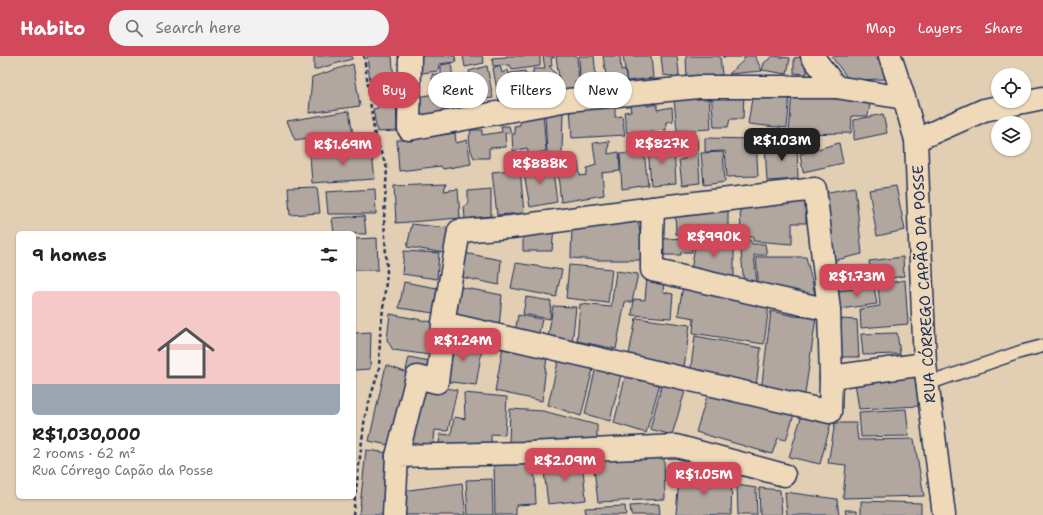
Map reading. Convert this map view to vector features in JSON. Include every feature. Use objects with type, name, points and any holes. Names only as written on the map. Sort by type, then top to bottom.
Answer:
[{"type":"street","points":[[410,56],[409,129],[568,100],[698,87],[836,87],[904,98]]},
{"type":"street","points":[[812,56],[836,87]]},
{"type":"street","name":"RUA CÓRREGO CAPÃO DA POSSE","points":[[890,56],[916,140],[926,374],[944,515]]},
{"type":"street","points":[[916,140],[984,110],[1043,98]]},
{"type":"street","points":[[394,515],[397,456],[417,377],[437,382],[443,323],[459,231],[511,227],[653,208],[815,189],[829,310],[831,377],[830,412],[443,323]]},
{"type":"street","points":[[653,208],[652,270],[829,310]]},
{"type":"street","points":[[831,377],[926,374]]},
{"type":"street","points":[[397,456],[530,453],[676,446],[784,475]]},
{"type":"lane","points":[[926,374],[1043,346]]},
{"type":"path","points":[[356,490],[365,416],[379,369],[380,336],[387,273],[384,218],[387,168],[375,137],[364,56]]},
{"type":"path","points":[[353,515],[355,499]]},
{"type":"building","points":[[314,56],[352,56],[352,59],[314,70]]},
{"type":"building","points":[[367,56],[392,56],[393,72],[369,72]]},
{"type":"building","points":[[413,56],[455,56],[456,62],[439,64],[438,71],[420,73],[413,72]]},
{"type":"building","points":[[463,56],[482,56],[484,63],[465,67]]},
{"type":"building","points":[[506,56],[540,56],[540,66],[512,70],[510,65],[493,66],[492,58]]},
{"type":"building","points":[[543,56],[554,56],[554,58],[551,58],[552,66],[549,66],[554,72],[533,72],[533,69],[545,69]]},
{"type":"building","points":[[556,56],[577,56],[578,72],[574,72],[574,91],[566,92],[566,72],[558,72]]},
{"type":"building","points":[[579,56],[594,56],[596,72],[580,72]]},
{"type":"building","points":[[603,56],[620,56],[621,71],[625,70],[625,72],[606,72]]},
{"type":"building","points":[[623,56],[651,56],[653,78],[632,80],[632,72],[626,72]]},
{"type":"building","points":[[661,56],[677,56],[679,73],[678,81],[672,81],[672,76],[663,75]]},
{"type":"building","points":[[686,56],[720,56],[722,75],[687,79]]},
{"type":"building","points":[[741,56],[741,57],[723,57]]},
{"type":"building","points":[[744,56],[755,56],[762,71],[729,74],[744,60]]},
{"type":"building","points":[[773,56],[790,58],[787,74],[762,70],[764,63]]},
{"type":"building","points":[[807,56],[807,74],[794,73],[794,58]]},
{"type":"building","points":[[875,56],[882,66],[885,79],[849,80],[832,57]]},
{"type":"building","points":[[451,63],[452,72],[441,72],[441,65]]},
{"type":"building","points":[[353,64],[360,106],[309,113],[312,77]]},
{"type":"building","points":[[500,65],[502,72],[496,72],[496,85],[493,68]]},
{"type":"building","points":[[487,66],[493,98],[488,99],[488,72],[469,71]]},
{"type":"building","points":[[744,92],[743,119],[730,119],[728,127],[714,127],[711,93]]},
{"type":"building","points":[[753,92],[790,93],[787,128],[748,124]]},
{"type":"building","points":[[792,92],[871,98],[868,116],[852,116],[851,133],[789,134]]},
{"type":"building","points":[[428,95],[428,108],[443,108],[442,113],[421,118],[420,97]]},
{"type":"building","points":[[709,95],[711,129],[677,131],[674,99]]},
{"type":"building","points":[[646,99],[647,106],[657,104],[657,110],[672,107],[673,121],[666,122],[666,130],[627,133],[624,112],[631,111],[632,101]]},
{"type":"building","points":[[570,107],[615,108],[615,117],[622,116],[625,135],[572,138]]},
{"type":"building","points":[[396,108],[397,131],[377,132],[373,109]]},
{"type":"building","points":[[563,109],[562,153],[547,153],[545,113]]},
{"type":"building","points":[[349,111],[354,140],[322,148],[321,136],[295,140],[287,121]]},
{"type":"building","points":[[543,112],[546,151],[529,155],[527,148],[513,151],[512,134],[515,134],[514,126],[520,125],[519,117]]},
{"type":"building","points":[[883,114],[887,133],[854,140],[854,120]]},
{"type":"building","points":[[501,126],[509,126],[511,133],[505,133],[506,147],[489,148],[489,158],[474,158],[469,139],[471,130],[482,130],[482,135],[502,132]]},
{"type":"building","points":[[455,133],[456,143],[467,140],[471,164],[443,169],[441,166],[399,171],[397,140]]},
{"type":"building","points":[[705,138],[756,139],[758,176],[727,177],[725,151],[705,152]]},
{"type":"building","points":[[697,139],[700,183],[682,185],[679,160],[685,159],[682,141]]},
{"type":"building","points":[[609,141],[608,154],[619,152],[620,171],[602,173],[604,195],[561,202],[557,166],[578,162],[580,176],[587,175],[587,168],[596,165],[593,143]]},
{"type":"building","points":[[797,143],[798,179],[767,181],[765,146]]},
{"type":"building","points":[[839,143],[843,163],[803,172],[800,154]]},
{"type":"building","points":[[674,146],[676,183],[651,185],[648,148]]},
{"type":"building","points":[[371,147],[375,179],[312,183],[310,155]]},
{"type":"building","points":[[644,152],[648,185],[622,189],[620,154]]},
{"type":"building","points":[[723,152],[725,182],[704,185],[701,153]]},
{"type":"building","points":[[552,164],[557,202],[530,207],[523,168]]},
{"type":"building","points":[[520,169],[524,213],[497,215],[492,172]]},
{"type":"building","points":[[446,184],[444,191],[458,189],[460,218],[396,223],[394,186]]},
{"type":"building","points":[[896,186],[905,230],[877,236],[869,190]]},
{"type":"building","points":[[317,187],[320,213],[290,215],[288,188]]},
{"type":"building","points":[[855,187],[862,254],[832,261],[824,193]]},
{"type":"building","points":[[375,189],[376,214],[328,214],[326,192]]},
{"type":"building","points":[[491,189],[491,216],[465,219],[464,206],[468,205],[468,191]]},
{"type":"building","points":[[806,201],[806,223],[792,223],[792,244],[753,241],[753,237],[741,237],[740,204]]},
{"type":"building","points":[[728,205],[728,239],[676,234],[675,208]]},
{"type":"building","points":[[364,216],[366,234],[356,234],[356,231],[334,231],[332,218]]},
{"type":"building","points":[[637,217],[641,237],[641,260],[598,260],[571,258],[572,224]]},
{"type":"building","points":[[412,224],[448,228],[446,253],[407,247]]},
{"type":"building","points":[[554,227],[552,251],[523,251],[523,230]]},
{"type":"building","points":[[377,238],[378,270],[356,270],[356,239]]},
{"type":"building","points":[[692,238],[692,252],[681,252],[681,255],[662,255],[662,239]]},
{"type":"building","points":[[696,239],[734,242],[734,278],[691,271]]},
{"type":"building","points":[[740,240],[750,240],[752,244],[765,244],[767,255],[754,255],[757,285],[744,285]]},
{"type":"building","points":[[404,251],[439,253],[437,279],[402,274]]},
{"type":"building","points":[[464,253],[501,260],[499,285],[461,277]]},
{"type":"building","points":[[756,257],[806,257],[816,298],[759,289]]},
{"type":"building","points":[[903,257],[904,276],[872,281],[869,261]]},
{"type":"building","points":[[516,263],[562,270],[556,297],[511,288]]},
{"type":"building","points":[[569,265],[612,269],[608,303],[566,298]]},
{"type":"building","points":[[866,266],[869,282],[836,285],[833,268]]},
{"type":"building","points":[[616,271],[638,274],[632,302],[625,302],[616,349],[577,341],[580,304],[611,307]]},
{"type":"building","points":[[647,277],[664,279],[663,292],[673,294],[671,318],[632,315],[634,299],[645,300]]},
{"type":"building","points":[[905,280],[908,324],[861,328],[860,309],[880,306],[878,285]]},
{"type":"building","points":[[404,282],[437,288],[434,313],[399,308]]},
{"type":"building","points":[[455,286],[502,295],[499,327],[451,320]]},
{"type":"building","points":[[683,287],[769,305],[764,344],[693,333],[694,318],[678,315]]},
{"type":"building","points":[[874,287],[877,304],[840,309],[836,291]]},
{"type":"building","points":[[526,297],[551,301],[550,319],[523,314]]},
{"type":"building","points":[[553,306],[576,307],[572,343],[548,338]]},
{"type":"building","points":[[771,311],[794,316],[816,318],[804,400],[761,391]]},
{"type":"building","points":[[390,314],[432,322],[430,355],[393,350],[387,340]]},
{"type":"building","points":[[518,315],[542,319],[538,338],[515,332]]},
{"type":"building","points":[[636,318],[690,325],[684,367],[629,354]]},
{"type":"building","points":[[840,319],[857,320],[859,357],[839,357]]},
{"type":"building","points":[[371,332],[370,369],[356,370],[356,333]]},
{"type":"building","points":[[897,333],[900,354],[863,355],[861,334]]},
{"type":"building","points":[[695,336],[761,348],[756,386],[690,374]]},
{"type":"building","points":[[451,337],[483,343],[476,385],[443,381]]},
{"type":"building","points":[[503,347],[547,356],[542,401],[495,391]]},
{"type":"building","points":[[409,357],[429,361],[426,376],[406,370]]},
{"type":"building","points":[[559,358],[594,365],[581,416],[548,405]]},
{"type":"building","points":[[386,365],[413,375],[393,446],[369,441]]},
{"type":"building","points":[[596,367],[621,374],[610,421],[585,414]]},
{"type":"building","points":[[914,371],[919,406],[859,409],[854,376]]},
{"type":"building","points":[[626,374],[660,383],[646,433],[614,423]]},
{"type":"building","points":[[663,380],[686,388],[672,435],[650,429]]},
{"type":"building","points":[[417,382],[457,390],[448,431],[435,430],[433,449],[404,448]]},
{"type":"building","points":[[709,390],[795,411],[786,440],[778,438],[772,454],[696,432]]},
{"type":"building","points":[[464,393],[507,397],[505,435],[491,434],[491,446],[439,445],[440,434],[451,435],[454,417],[465,419]]},
{"type":"building","points":[[510,409],[543,411],[597,425],[597,441],[509,444]]},
{"type":"building","points":[[906,409],[909,436],[861,437],[859,412]]},
{"type":"building","points":[[803,411],[832,419],[820,464],[789,457]]},
{"type":"building","points":[[835,423],[856,423],[858,440],[914,439],[924,496],[843,498],[846,465],[828,463]]},
{"type":"building","points":[[366,450],[390,453],[389,515],[359,515]]},
{"type":"building","points":[[664,457],[665,499],[598,502],[593,461]]},
{"type":"building","points":[[582,460],[586,500],[548,504],[543,463]]},
{"type":"building","points":[[534,462],[536,504],[516,505],[516,515],[495,515],[494,463]]},
{"type":"building","points":[[679,477],[732,478],[731,515],[676,514]]},
{"type":"building","points":[[492,479],[493,515],[468,515],[466,480]]},
{"type":"building","points":[[462,483],[466,515],[399,515],[402,491]]},
{"type":"building","points":[[737,485],[756,488],[757,515],[738,515]]},
{"type":"building","points":[[759,488],[780,490],[782,515],[760,515]]},
{"type":"building","points":[[785,492],[837,499],[839,515],[787,515]]},
{"type":"building","points":[[861,501],[921,503],[921,515],[861,515]]},
{"type":"building","points":[[659,504],[660,515],[631,515],[630,506]]},
{"type":"building","points":[[625,506],[626,515],[586,515],[585,508]]},
{"type":"building","points":[[845,510],[857,510],[857,515],[846,515]]}]
